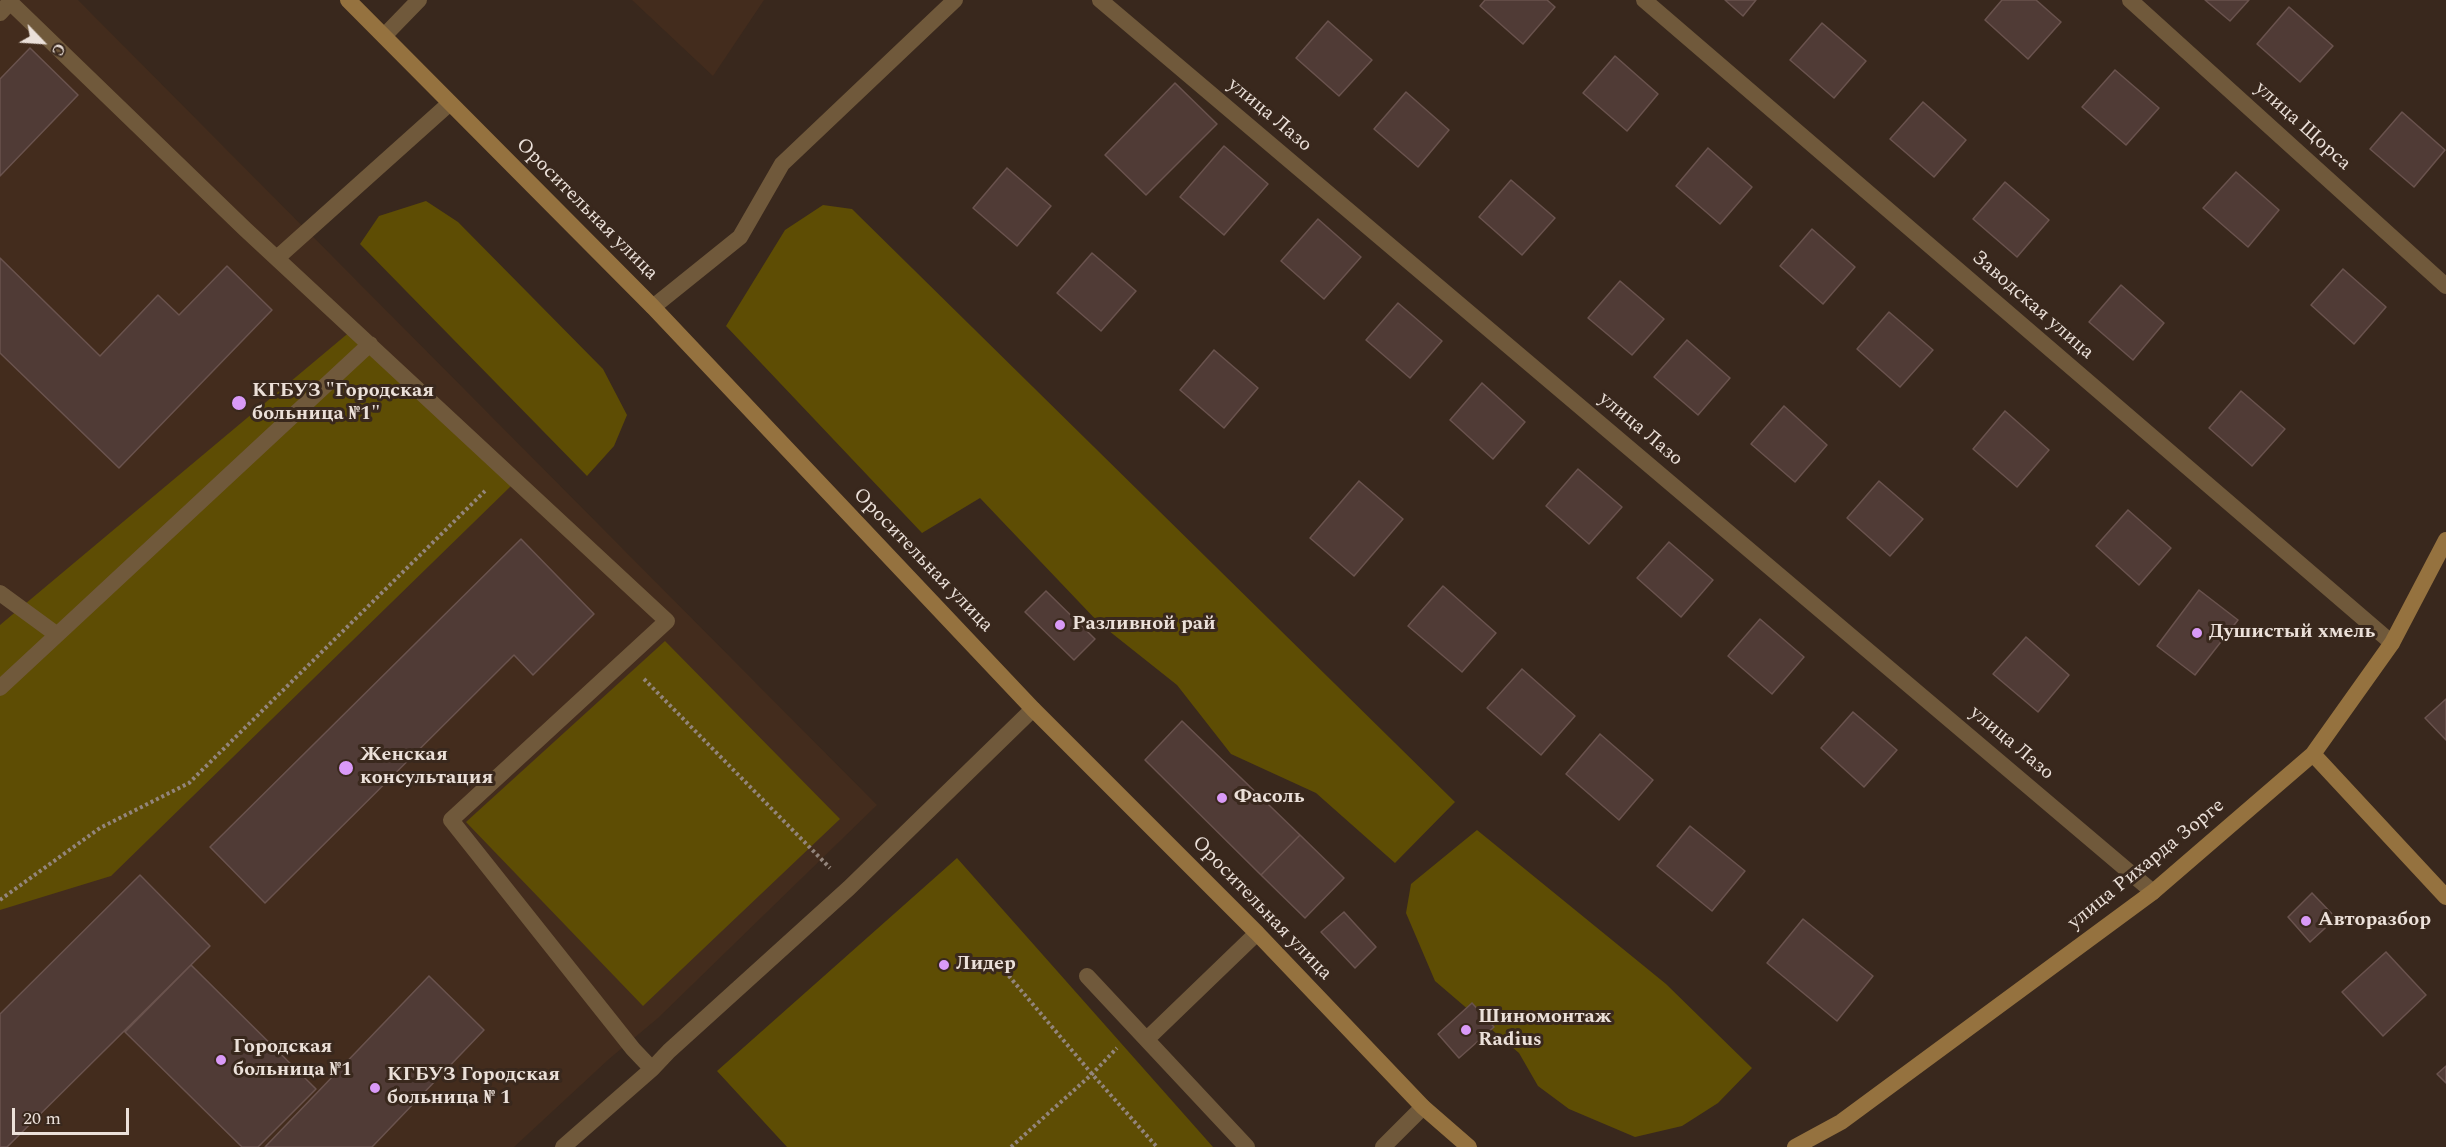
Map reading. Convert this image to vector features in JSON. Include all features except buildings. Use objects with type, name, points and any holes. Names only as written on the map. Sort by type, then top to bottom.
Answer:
[{"type":"main road","name":"Оросительная улица","points":[[348,0],[653,308],[1034,709],[1257,933],[1423,1107],[1469,1147]]},
{"type":"main road","name":"улица Рихарда Зорге","points":[[1795,1147],[1841,1122],[2153,892],[2313,754],[2392,643],[2446,540]]},
{"type":"main road","points":[[2313,754],[2446,897]]},
{"type":"street","points":[[384,36],[419,0]]},
{"type":"street","points":[[653,308],[740,237],[783,164],[955,0]]},
{"type":"street","name":"улица Лазо","points":[[1101,0],[2153,892]]},
{"type":"street","name":"Заводская улица","points":[[1644,0],[2392,643]]},
{"type":"street","name":"улица Щорса","points":[[2130,0],[2446,286]]},
{"type":"street","points":[[0,13],[10,2],[277,258],[667,621],[451,820],[633,1049],[652,1069]]},
{"type":"street","points":[[277,258],[450,103]]},
{"type":"street","points":[[0,688],[370,344]]},
{"type":"street","points":[[0,593],[56,634]]},
{"type":"street","points":[[563,1147],[652,1069],[849,888],[1034,709]]},
{"type":"street","points":[[1142,1033],[1257,933]]},
{"type":"street","points":[[1087,976],[1247,1147]]},
{"type":"street","points":[[1383,1147],[1423,1107]]},
{"type":"path","points":[[0,900],[100,828],[189,783],[506,471]]},
{"type":"path","points":[[625,659],[849,888]]},
{"type":"path","points":[[997,962],[1157,1147]]},
{"type":"path","points":[[1011,1147],[1092,1074],[1142,1033]]},
{"type":"shaded area","name":"КГБУЗ \"Городская больница №1\"","points":[[0,0],[78,0],[877,805],[658,1018],[609,1059],[514,1147],[0,1147]]},
{"type":"shaded area","points":[[632,0],[764,0],[713,76]]},
{"type":"shaded area","points":[[426,201],[458,222],[603,369],[627,415],[614,446],[587,476],[360,244],[379,216]]},
{"type":"shaded area","points":[[823,205],[852,209],[1455,802],[1395,863],[1316,793],[1231,754],[1177,685],[1099,623],[980,498],[922,533],[726,326],[785,230]]},
{"type":"shaded area","points":[[358,325],[512,485],[111,876],[0,910],[0,625]]},
{"type":"shaded area","points":[[665,641],[840,819],[643,1006],[466,822]]},
{"type":"shaded area","points":[[1477,830],[1666,984],[1752,1068],[1718,1103],[1682,1126],[1635,1137],[1569,1109],[1538,1086],[1519,1053],[1435,981],[1406,913],[1411,884]]},
{"type":"shaded area","name":"Лидер","points":[[957,858],[1213,1147],[787,1147],[717,1071]]},
{"type":"place","name":"КГБУЗ \"Городская больница №1\"","points":[[239,403]]},
{"type":"place","name":"Разливной рай","points":[[1060,625]]},
{"type":"place","name":"Душистый хмель","points":[[2197,633]]},
{"type":"place","name":"Женская консультация","points":[[346,768]]},
{"type":"place","name":"Фасоль","points":[[1222,798]]},
{"type":"place","name":"Авторазбор","points":[[2306,921]]},
{"type":"place","name":"Лидер","points":[[944,965]]},
{"type":"place","name":"Шиномонтаж Radius","points":[[1466,1030]]},
{"type":"place","name":"Городская больница №1","points":[[221,1060]]},
{"type":"place","name":"КГБУЗ Городская больница № 1","points":[[375,1088]]}]
